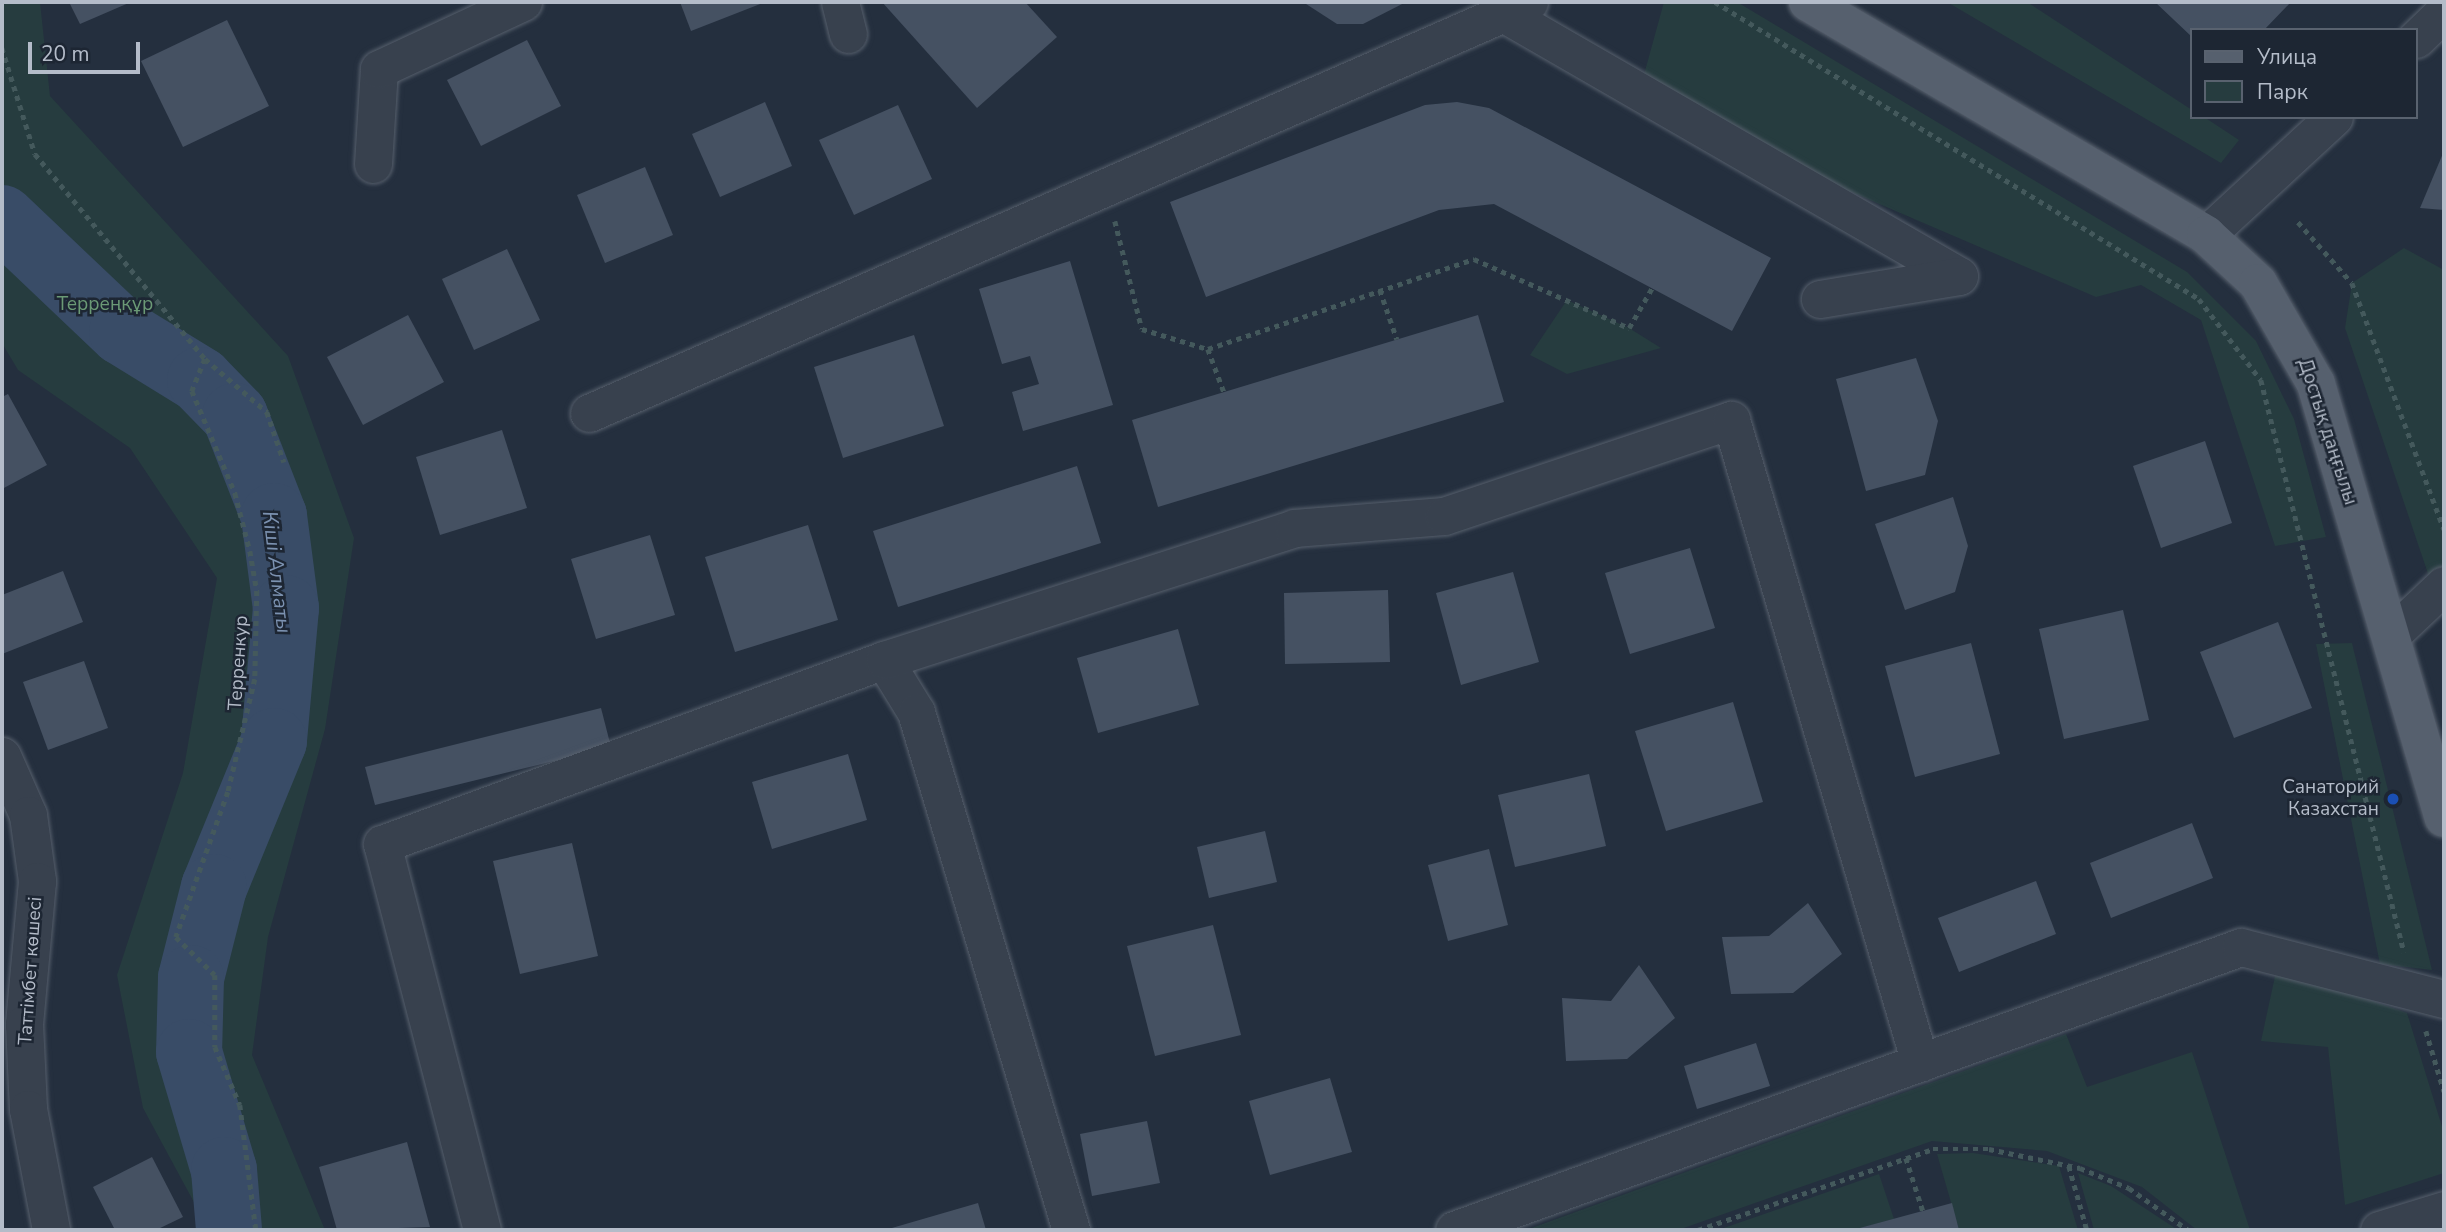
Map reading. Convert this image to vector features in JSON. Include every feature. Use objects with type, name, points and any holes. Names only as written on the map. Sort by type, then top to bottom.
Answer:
[{"type":"main road","name":"Достық даңғылы","points":[[1808,2],[2206,235],[2258,283],[2295,338],[2316,384],[2444,818]]},
{"type":"street","points":[[373,164],[379,69],[523,2]]},
{"type":"street","points":[[589,413],[1516,8],[1959,275],[1820,299]]},
{"type":"street","points":[[2418,36],[2444,12]]},
{"type":"street","points":[[2206,235],[2332,119]]},
{"type":"street","points":[[482,1230],[382,844],[884,660],[1294,528],[1444,516],[1731,420],[1920,1063]]},
{"type":"street","points":[[2390,636],[2444,585]]},
{"type":"street","points":[[884,660],[916,712],[1071,1230]]},
{"type":"street","name":"Таттімбет көшесі","points":[[2,757],[28,815],[37,881],[15,1113],[51,1230]]},
{"type":"street","points":[[1454,1230],[2241,947],[2429,995]]},
{"type":"street","points":[[2379,1230],[2444,1210]]},
{"type":"path","points":[[1715,2],[2199,299],[2261,380],[2429,995],[2444,1091]]},
{"type":"path","points":[[2,48],[35,154],[205,359],[267,412],[284,462]]},
{"type":"path","points":[[1106,187],[1142,329],[1208,349],[1474,259],[1629,328],[1653,288]]},
{"type":"path","points":[[2298,222],[2352,283],[2444,529]]},
{"type":"path","points":[[1380,290],[1397,340]]},
{"type":"path","points":[[1208,349],[1224,392]]},
{"type":"path","name":"Терренкур","points":[[205,359],[192,391],[238,504],[257,591],[257,639],[251,713],[176,937],[215,975],[215,1047],[240,1104],[256,1230]]},
{"type":"path","points":[[1698,1230],[1933,1149],[1989,1149],[2068,1165],[2129,1188],[2188,1230]]},
{"type":"path","points":[[1906,1158],[1923,1211]]},
{"type":"path","points":[[2068,1165],[2087,1230]]},
{"type":"green space","name":"Терреңқұр","points":[[2,2],[40,2],[50,96],[288,356],[354,538],[325,729],[268,937],[252,1055],[325,1230],[209,1230],[143,1108],[117,975],[183,773],[217,578],[130,448],[18,370],[2,343]]},
{"type":"green space","points":[[1664,2],[1737,2],[2187,272],[2256,341],[2294,419],[2326,537],[2275,546],[2201,320],[2141,285],[2096,297],[1637,100]]},
{"type":"green space","points":[[1947,2],[2027,2],[2190,109],[2190,119],[2207,119],[2239,140],[2221,163]]},
{"type":"green space","points":[[2404,248],[2444,270],[2444,621],[2345,328],[2352,283]]},
{"type":"green space","points":[[1567,300],[1629,328],[1661,348],[1567,374],[1530,355]]},
{"type":"green space","points":[[2352,643],[2432,970],[2380,964],[2316,644]]},
{"type":"green space","points":[[2277,967],[2407,1013],[2444,1133],[2444,1173],[2345,1205],[2328,1047],[2261,1041]]},
{"type":"green space","points":[[2066,1034],[2087,1087],[2192,1052],[2250,1230],[2197,1230],[2142,1187],[2047,1151],[1932,1141],[1678,1230],[1526,1230]]},
{"type":"green space","points":[[1973,1153],[2059,1166],[2078,1230],[1959,1230],[1937,1154]]},
{"type":"green space","points":[[2078,1173],[2111,1186],[2178,1230],[2094,1230]]},
{"type":"green space","points":[[1879,1174],[1894,1219],[1853,1230],[1718,1230]]},
{"type":"building","points":[[69,2],[131,2],[80,24]]},
{"type":"building","points":[[680,2],[765,2],[691,31]]},
{"type":"building","points":[[882,2],[1025,2],[1057,37],[977,108]]},
{"type":"building","points":[[1303,2],[1406,2],[1363,24],[1337,24]]},
{"type":"building","points":[[2155,2],[2291,2],[2266,28],[2190,28],[2190,35]]},
{"type":"building","points":[[227,20],[269,106],[183,147],[141,61]]},
{"type":"building","points":[[527,40],[561,106],[481,146],[447,80]]},
{"type":"building","points":[[765,102],[792,166],[720,197],[692,134]]},
{"type":"building","points":[[1457,102],[1489,108],[1771,258],[1732,331],[1494,204],[1439,210],[1206,297],[1170,202],[1425,105]]},
{"type":"building","points":[[898,105],[932,179],[854,215],[819,140]]},
{"type":"building","points":[[2444,151],[2444,210],[2420,208]]},
{"type":"building","points":[[645,167],[673,235],[605,263],[577,195]]},
{"type":"building","points":[[507,249],[540,320],[474,350],[442,279]]},
{"type":"building","points":[[1070,261],[1113,405],[1023,431],[1012,392],[1039,384],[1030,356],[1002,364],[979,289]]},
{"type":"building","points":[[408,315],[444,382],[363,425],[327,357]]},
{"type":"building","points":[[1478,315],[1504,402],[1158,507],[1132,420]]},
{"type":"building","points":[[914,335],[944,426],[843,458],[814,367]]},
{"type":"building","points":[[1916,358],[1938,421],[1925,475],[1866,491],[1836,379]]},
{"type":"building","points":[[8,394],[47,465],[2,489],[2,397]]},
{"type":"building","points":[[502,430],[527,508],[440,535],[416,457]]},
{"type":"building","points":[[2205,441],[2232,523],[2161,548],[2133,466]]},
{"type":"building","points":[[1077,466],[1101,543],[898,607],[873,531]]},
{"type":"building","points":[[1953,497],[1968,546],[1955,592],[1905,610],[1875,524]]},
{"type":"building","points":[[808,525],[838,620],[735,652],[705,557]]},
{"type":"building","points":[[650,535],[675,615],[596,639],[571,559]]},
{"type":"building","points":[[1690,548],[1715,628],[1630,654],[1605,573]]},
{"type":"building","points":[[63,571],[83,622],[2,654],[2,595]]},
{"type":"building","points":[[1513,572],[1539,662],[1461,685],[1436,593]]},
{"type":"building","points":[[1388,590],[1390,662],[1285,664],[1284,593]]},
{"type":"building","points":[[2123,610],[2149,720],[2064,739],[2039,629]]},
{"type":"building","points":[[2278,622],[2312,708],[2234,738],[2200,652]]},
{"type":"building","points":[[1178,629],[1199,705],[1098,733],[1077,658]]},
{"type":"building","points":[[1971,643],[2000,754],[1915,777],[1885,666]]},
{"type":"building","points":[[84,661],[108,728],[48,750],[23,682]]},
{"type":"building","points":[[1733,702],[1763,802],[1666,831],[1635,731]]},
{"type":"building","points":[[601,708],[611,747],[375,805],[365,767]]},
{"type":"building","points":[[848,754],[867,820],[772,849],[752,782]]},
{"type":"building","points":[[1589,774],[1606,846],[1515,867],[1498,795]]},
{"type":"building","points":[[2192,823],[2213,878],[2111,918],[2090,863]]},
{"type":"building","points":[[1265,831],[1277,882],[1209,898],[1197,847]]},
{"type":"building","points":[[572,843],[598,956],[520,974],[493,861]]},
{"type":"building","points":[[1489,849],[1508,925],[1448,941],[1428,865]]},
{"type":"building","points":[[2036,881],[2056,934],[1959,972],[1938,918]]},
{"type":"building","points":[[1808,903],[1842,954],[1793,993],[1731,994],[1722,937],[1769,936]]},
{"type":"building","points":[[1213,925],[1241,1035],[1155,1056],[1127,946]]},
{"type":"building","points":[[1639,965],[1675,1018],[1627,1059],[1566,1061],[1562,998],[1611,1001]]},
{"type":"building","points":[[1756,1043],[1770,1086],[1697,1109],[1684,1066]]},
{"type":"building","points":[[1330,1078],[1352,1152],[1270,1175],[1249,1101]]},
{"type":"building","points":[[1147,1121],[1160,1183],[1092,1196],[1080,1134]]},
{"type":"building","points":[[407,1142],[430,1227],[337,1230],[319,1167]]},
{"type":"building","points":[[152,1157],[183,1217],[156,1230],[115,1230],[93,1187]]},
{"type":"building","points":[[978,1203],[986,1230],[885,1230]]},
{"type":"building","points":[[1952,1203],[1959,1230],[1856,1230],[1856,1229]]},
{"type":"waterway","name":"Кіші Алматы","points":[[2,218],[122,332],[200,380],[235,416],[274,516],[286,608],[274,741],[214,887],[191,978],[189,1052],[224,1170],[229,1230]]},
{"type":"place","name":"Санаторий Казахстан","points":[[2393,799]]}]
